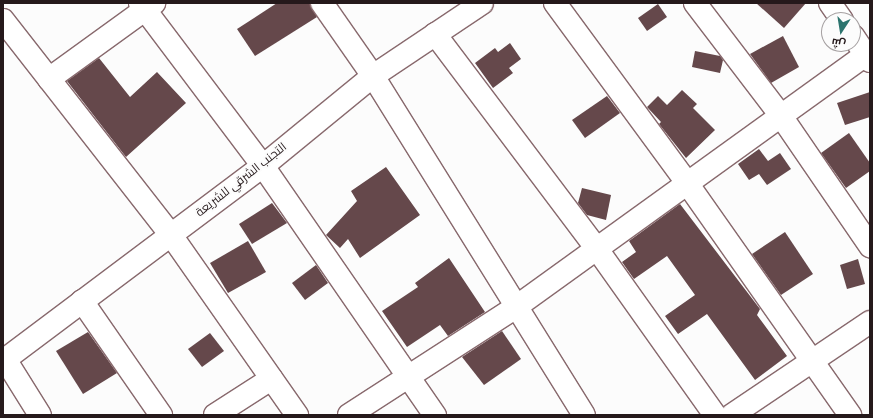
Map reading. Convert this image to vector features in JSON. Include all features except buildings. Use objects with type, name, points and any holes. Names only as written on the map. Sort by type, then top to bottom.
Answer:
[{"type":"street","points":[[322,3],[373,76],[584,415]]},
{"type":"street","name":"التجنب الشرقي للشريعة","points":[[4,360],[263,166],[373,76],[482,3]]},
{"type":"street","points":[[555,3],[687,183],[850,415]]},
{"type":"street","points":[[695,3],[781,116],[870,246]]},
{"type":"street","points":[[830,3],[836,12]]},
{"type":"street","points":[[49,79],[146,5],[263,166],[435,415]]},
{"type":"street","points":[[3,20],[171,235],[297,415]]},
{"type":"street","points":[[436,34],[597,249],[715,415]]},
{"type":"street","points":[[349,415],[409,378],[516,307],[781,116],[869,56],[861,46]]},
{"type":"street","points":[[82,301],[161,415]]},
{"type":"street","points":[[732,415],[813,362],[870,322]]},
{"type":"street","points":[[4,360],[40,415]]},
{"type":"street","points":[[215,415],[271,379]]}]
